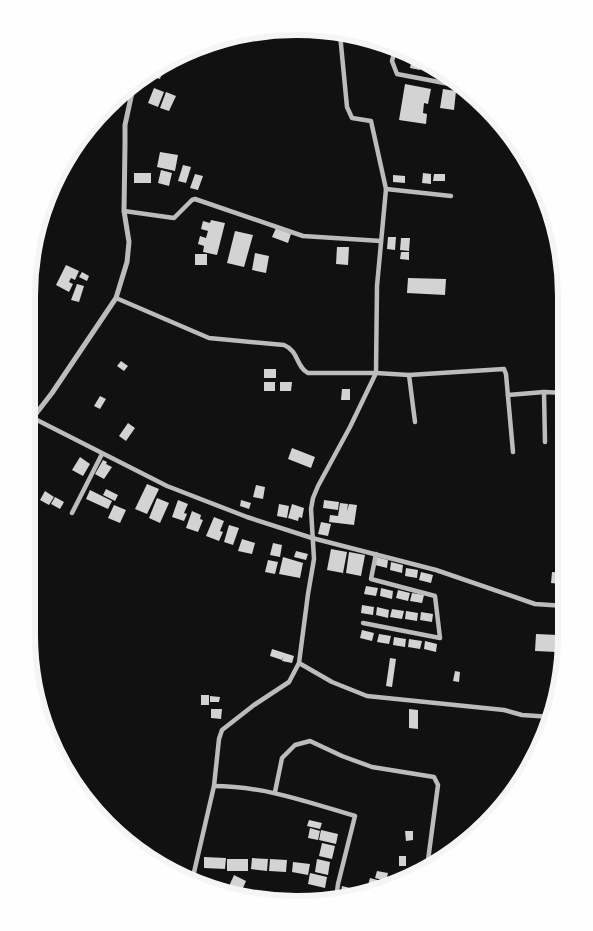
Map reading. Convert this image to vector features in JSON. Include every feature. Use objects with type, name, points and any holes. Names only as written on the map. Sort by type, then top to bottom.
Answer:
[{"type":"street","points":[[193,875],[214,786],[219,739],[222,730],[289,682],[299,663],[314,559],[311,508],[318,486],[350,427],[376,373],[376,303],[386,190],[371,121],[352,118],[347,107],[340,39]]},
{"type":"street","points":[[394,54],[392,61],[397,74],[449,84]]},
{"type":"street","points":[[35,415],[116,298],[127,262],[129,242],[124,211],[125,125],[132,93]]},
{"type":"street","points":[[386,190],[451,196]]},
{"type":"street","points":[[124,211],[174,218],[192,200],[195,200],[307,237],[381,241]]},
{"type":"street","points":[[116,298],[209,338],[284,344],[292,348],[306,372],[409,375],[504,370],[506,374],[513,452]]},
{"type":"street","points":[[409,375],[415,422]]},
{"type":"street","points":[[544,392],[545,442]]},
{"type":"street","points":[[508,394],[558,393]]},
{"type":"street","points":[[35,419],[167,486],[206,502],[312,538],[436,570],[535,604],[558,606]]},
{"type":"street","points":[[72,513],[102,454]]},
{"type":"street","points":[[363,623],[440,638],[435,596],[371,579],[376,554]]},
{"type":"street","points":[[299,663],[332,682],[367,696],[495,709],[522,715],[545,716]]},
{"type":"street","points":[[275,792],[282,758],[295,745],[310,741],[372,767],[434,777],[438,785],[428,860]]},
{"type":"street","points":[[214,786],[239,786],[259,791],[275,792],[354,816],[337,893]]},
{"type":"building","points":[[411,62],[421,67],[420,70],[410,68]]},
{"type":"building","points":[[162,72],[160,79],[154,77]]},
{"type":"building","points":[[405,84],[431,89],[428,104],[424,103],[423,113],[427,114],[426,124],[399,120]]},
{"type":"building","points":[[154,88],[164,92],[158,107],[148,103]]},
{"type":"building","points":[[443,89],[456,91],[454,110],[440,108]]},
{"type":"building","points":[[166,92],[176,96],[169,111],[160,108]]},
{"type":"building","points":[[160,152],[178,155],[175,171],[157,167]]},
{"type":"building","points":[[183,165],[191,167],[186,183],[178,181]]},
{"type":"building","points":[[161,170],[172,173],[169,186],[158,183]]},
{"type":"building","points":[[134,173],[151,173],[151,183],[134,183]]},
{"type":"building","points":[[423,173],[431,174],[431,184],[422,183]]},
{"type":"building","points":[[195,174],[203,176],[198,190],[190,188]]},
{"type":"building","points":[[434,174],[445,174],[445,181],[433,181]]},
{"type":"building","points":[[393,175],[405,176],[405,183],[393,182]]},
{"type":"building","points":[[211,220],[225,223],[217,255],[203,252],[204,246],[198,244],[200,236],[206,238],[208,231],[201,229],[203,221],[210,223]]},
{"type":"building","points":[[276,228],[291,234],[288,243],[272,237]]},
{"type":"building","points":[[235,231],[253,235],[244,267],[227,263]]},
{"type":"building","points":[[388,237],[396,237],[395,250],[387,249]]},
{"type":"building","points":[[401,238],[410,238],[409,251],[400,250]]},
{"type":"building","points":[[337,247],[349,247],[348,265],[336,264]]},
{"type":"building","points":[[401,252],[409,252],[409,260],[400,259]]},
{"type":"building","points":[[255,253],[269,256],[266,273],[252,270]]},
{"type":"building","points":[[195,254],[207,254],[207,265],[195,265]]},
{"type":"building","points":[[66,265],[79,271],[75,280],[71,278],[69,282],[73,284],[69,292],[56,285]]},
{"type":"building","points":[[82,272],[89,276],[87,281],[79,277]]},
{"type":"building","points":[[408,278],[446,279],[445,295],[407,293]]},
{"type":"building","points":[[77,284],[84,286],[79,302],[71,300]]},
{"type":"building","points":[[121,361],[128,366],[124,371],[117,366]]},
{"type":"building","points":[[264,369],[276,369],[276,378],[264,378]]},
{"type":"building","points":[[264,382],[275,382],[275,391],[264,391]]},
{"type":"building","points":[[280,382],[292,382],[291,391],[280,391]]},
{"type":"building","points":[[342,389],[350,389],[350,400],[341,400]]},
{"type":"building","points":[[100,396],[106,399],[100,409],[94,406]]},
{"type":"building","points":[[128,423],[135,428],[126,441],[119,436]]},
{"type":"building","points":[[292,448],[315,457],[311,468],[288,459]]},
{"type":"building","points":[[80,457],[90,464],[83,476],[72,470]]},
{"type":"building","points":[[103,460],[112,467],[104,479],[95,474]]},
{"type":"building","points":[[147,484],[159,489],[147,514],[135,509]]},
{"type":"building","points":[[256,485],[265,487],[263,499],[253,497]]},
{"type":"building","points":[[106,489],[118,495],[115,501],[103,495]]},
{"type":"building","points":[[90,490],[112,501],[108,509],[86,499]]},
{"type":"building","points":[[45,491],[54,497],[49,505],[40,500]]},
{"type":"building","points":[[55,497],[64,502],[60,509],[51,504]]},
{"type":"building","points":[[157,498],[169,503],[160,523],[149,518]]},
{"type":"building","points":[[178,500],[188,504],[184,513],[187,514],[184,521],[172,517]]},
{"type":"building","points":[[241,500],[251,503],[249,509],[240,506]]},
{"type":"building","points":[[324,500],[339,502],[338,510],[323,508]]},
{"type":"building","points":[[340,503],[348,504],[347,511],[349,504],[357,505],[354,525],[329,522],[330,515],[338,516]]},
{"type":"building","points":[[279,504],[289,506],[287,518],[277,516]]},
{"type":"building","points":[[292,504],[304,508],[302,518],[299,517],[298,521],[288,518]]},
{"type":"building","points":[[114,505],[126,510],[120,523],[108,518]]},
{"type":"building","points":[[192,511],[201,515],[200,519],[203,520],[198,532],[186,528]]},
{"type":"building","points":[[214,517],[224,521],[220,531],[223,532],[219,541],[206,536]]},
{"type":"building","points":[[321,522],[331,524],[328,536],[318,534]]},
{"type":"building","points":[[229,525],[239,528],[233,545],[224,542]]},
{"type":"building","points":[[242,539],[255,543],[252,554],[238,551]]},
{"type":"building","points":[[273,543],[282,545],[280,557],[270,555]]},
{"type":"building","points":[[331,549],[347,552],[343,573],[327,570]]},
{"type":"building","points":[[296,551],[308,554],[306,560],[294,557]]},
{"type":"building","points":[[349,552],[365,555],[361,576],[346,573]]},
{"type":"building","points":[[283,557],[303,563],[300,578],[279,574]]},
{"type":"building","points":[[376,557],[388,560],[387,568],[375,565]]},
{"type":"building","points":[[268,560],[278,562],[275,574],[265,572]]},
{"type":"building","points":[[391,562],[403,565],[402,573],[390,570]]},
{"type":"building","points":[[406,568],[418,570],[417,578],[405,576]]},
{"type":"building","points":[[421,572],[433,575],[431,583],[419,580]]},
{"type":"building","points":[[552,572],[558,572],[558,584],[551,583]]},
{"type":"building","points":[[366,586],[378,588],[376,596],[364,594]]},
{"type":"building","points":[[381,588],[393,591],[392,599],[380,596]]},
{"type":"building","points":[[398,590],[410,593],[408,601],[396,598]]},
{"type":"building","points":[[412,593],[424,595],[422,603],[410,601]]},
{"type":"building","points":[[362,605],[374,607],[373,615],[361,613]]},
{"type":"building","points":[[377,607],[389,610],[388,618],[376,615]]},
{"type":"building","points":[[392,609],[404,611],[402,619],[390,617]]},
{"type":"building","points":[[406,611],[418,613],[417,621],[405,619]]},
{"type":"building","points":[[421,612],[433,614],[432,622],[420,620]]},
{"type":"building","points":[[362,630],[374,633],[372,641],[360,638]]},
{"type":"building","points":[[379,634],[391,636],[389,644],[377,642]]},
{"type":"building","points":[[536,634],[558,635],[557,652],[535,651]]},
{"type":"building","points":[[394,637],[406,639],[405,647],[393,645]]},
{"type":"building","points":[[409,639],[422,641],[420,649],[408,647]]},
{"type":"building","points":[[425,641],[437,644],[436,652],[424,649]]},
{"type":"building","points":[[272,649],[294,656],[292,663],[282,661],[284,655],[282,660],[270,656]]},
{"type":"building","points":[[390,658],[396,659],[392,687],[386,686]]},
{"type":"building","points":[[455,671],[460,672],[459,682],[453,681]]},
{"type":"building","points":[[201,695],[209,695],[209,705],[201,705]]},
{"type":"building","points":[[210,696],[220,697],[219,702],[210,702]]},
{"type":"building","points":[[211,709],[222,709],[221,719],[211,718]]},
{"type":"building","points":[[409,709],[418,710],[418,729],[409,728]]},
{"type":"building","points":[[309,820],[322,823],[320,829],[307,826]]},
{"type":"building","points":[[310,828],[320,831],[318,840],[308,838]]},
{"type":"building","points":[[321,830],[338,834],[336,844],[319,840]]},
{"type":"building","points":[[405,831],[413,831],[413,840],[406,841]]},
{"type":"building","points":[[322,843],[335,846],[332,859],[319,856]]},
{"type":"building","points":[[399,856],[406,856],[406,866],[399,866]]},
{"type":"building","points":[[204,857],[226,858],[225,869],[204,868]]},
{"type":"building","points":[[252,858],[268,859],[267,871],[251,869]]},
{"type":"building","points":[[227,859],[248,859],[248,871],[227,871]]},
{"type":"building","points":[[270,859],[287,860],[286,872],[269,871]]},
{"type":"building","points":[[317,859],[330,862],[328,875],[315,872]]},
{"type":"building","points":[[293,862],[310,864],[308,875],[292,872]]},
{"type":"building","points":[[377,871],[388,873],[386,880],[375,878]]},
{"type":"building","points":[[310,873],[327,877],[325,888],[308,884]]},
{"type":"building","points":[[234,875],[246,881],[242,890],[229,887]]},
{"type":"building","points":[[370,878],[381,881],[381,882],[368,885]]},
{"type":"building","points":[[342,886],[355,889],[348,891],[341,892]]}]
